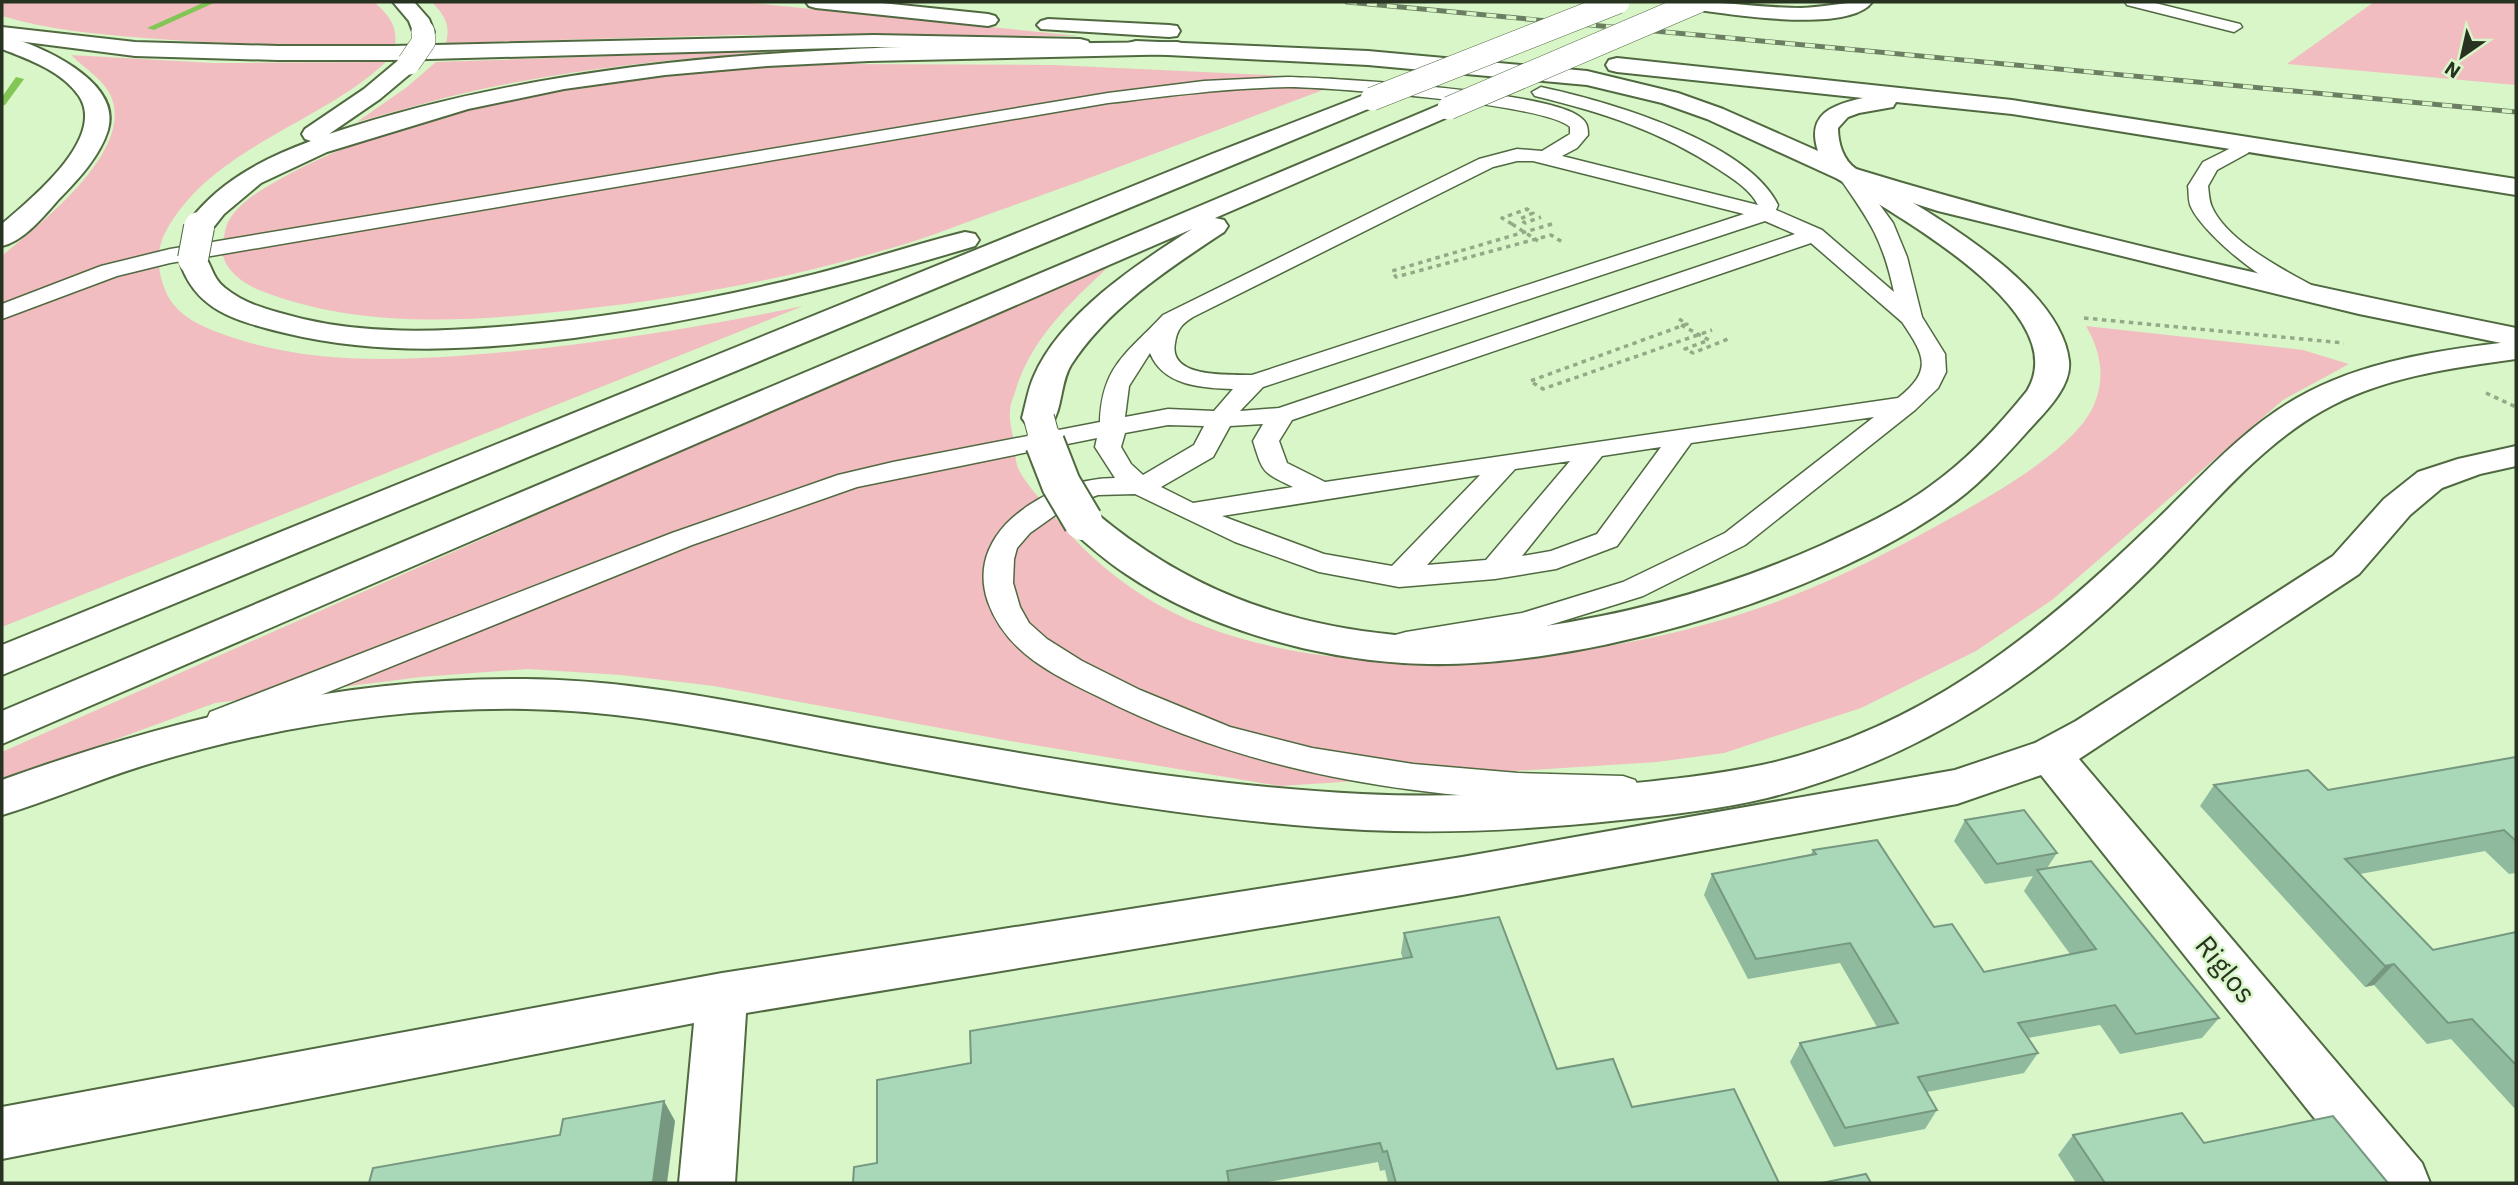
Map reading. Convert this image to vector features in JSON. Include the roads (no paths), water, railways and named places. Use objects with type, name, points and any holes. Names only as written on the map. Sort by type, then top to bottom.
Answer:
[{"type":"main road","points":[[403,2],[419,19],[424,41],[409,64],[372,94],[210,210],[199,227],[193,259],[201,280],[222,301],[259,317],[304,329],[362,338],[416,340],[506,336],[673,314],[811,285],[891,263],[1041,213],[1221,159]]},
{"type":"main road","points":[[816,2],[1019,23],[1408,44],[1780,81],[2012,107],[2516,187]]},
{"type":"main road","points":[[2,662],[1221,159],[1618,2]]},
{"type":"main road","points":[[1685,2],[1802,14],[1833,13],[1857,5]]},
{"type":"main road","points":[[2,728],[1696,2]]},
{"type":"main road","points":[[2,33],[135,49],[278,53],[405,53],[874,41],[1204,50],[1368,58],[1555,73],[1670,98],[1715,114],[1844,172],[1914,195],[2033,228],[2307,292],[2516,337]]},
{"type":"main road","points":[[2,41],[59,67],[78,80],[91,96],[98,114],[94,133],[82,156],[45,199],[2,238]]},
{"type":"main road","points":[[258,174],[347,136],[393,122],[502,93],[611,74],[779,58],[1177,49]]},
{"type":"main road","points":[[1331,158],[1212,227],[1124,289],[1084,330],[1054,367],[1045,388],[1039,418],[1047,450],[1064,496],[1083,521],[1147,571],[1213,605],[1281,629],[1381,648],[1477,649],[1577,636],[1668,617],[1784,579],[1885,530],[1955,485],[1994,448],[2044,391],[2053,363],[2046,335],[2034,313],[1975,256],[1844,172],[1825,141],[1824,130],[1829,118],[1852,106],[1887,102],[2011,115],[2241,149],[2342,160]]},
{"type":"main road","points":[[2,798],[58,776],[177,738],[281,713],[367,702],[457,695],[531,694],[606,699],[693,712],[1048,775],[1255,803],[1352,811],[1461,813],[1548,809],[1634,802],[1735,788],[1820,765],[1896,735],[1979,690],[2037,650],[2084,611],[2273,431],[2309,404],[2358,383],[2419,364],[2516,350]]},
{"type":"main road","points":[[2,1133],[722,995],[1449,879],[1957,787],[2050,755],[2091,732],[2346,565],[2397,507],[2430,480],[2470,466],[2516,456]]},
{"type":"main road","name":"Riglos","points":[[2050,755],[2402,1183]]},
{"type":"main road","points":[[707,1183],[722,995]]},
{"type":"lane","points":[[2133,2],[2234,27]]},
{"type":"lane","points":[[1204,50],[1533,90],[1613,108],[1649,121],[1712,156],[1764,195],[1768,205],[1765,213]]},
{"type":"lane","points":[[2,312],[109,271],[170,256],[1108,99],[1204,86],[1325,83],[1534,107],[1572,119],[1579,126],[1578,135],[1570,144],[1546,157]]},
{"type":"lane","points":[[2241,149],[2212,164],[2200,177],[2198,191],[2203,208],[2228,242],[2245,256],[2307,292]]},
{"type":"lane","points":[[1381,648],[1524,622],[1633,589],[1735,539],[1926,388],[1934,372],[1933,354],[1910,317],[1814,236],[1765,213],[1546,157],[1517,155],[1486,163],[1171,320],[1156,331],[1128,366],[1114,397],[1115,429],[1108,447],[1114,463],[1139,485],[1190,512],[1319,563],[1399,577],[1495,569],[1556,560],[1606,540],[1683,436]]},
{"type":"lane","points":[[1844,172],[1872,204],[1893,242],[1910,317]]},
{"type":"lane","points":[[1171,320],[1162,352],[1167,363],[1180,374],[1197,379],[1254,382],[1765,213]]},
{"type":"lane","points":[[177,738],[682,538],[800,496],[893,470],[1168,417],[1239,419],[1282,415],[1814,236]]},
{"type":"lane","points":[[1254,382],[1222,417],[1210,446],[1171,472],[1139,485],[1095,487],[1057,502],[1034,515],[1004,548],[997,567],[1007,612],[1026,638],[1058,662],[1146,708],[1220,737],[1342,767],[1430,779],[1523,787],[1735,788]]},
{"type":"lane","points":[[1190,512],[1319,490],[1906,405]]},
{"type":"lane","points":[[1282,415],[1266,441],[1275,468],[1319,490]]},
{"type":"lane","points":[[1495,569],[1594,449]]},
{"type":"lane","points":[[1399,577],[1507,462]]},
{"type":"waterway","points":[[151,28],[212,2]]},
{"type":"waterway","points":[[2,103],[19,79]]},
{"type":"railway","points":[[1347,2],[2516,112]]}]
